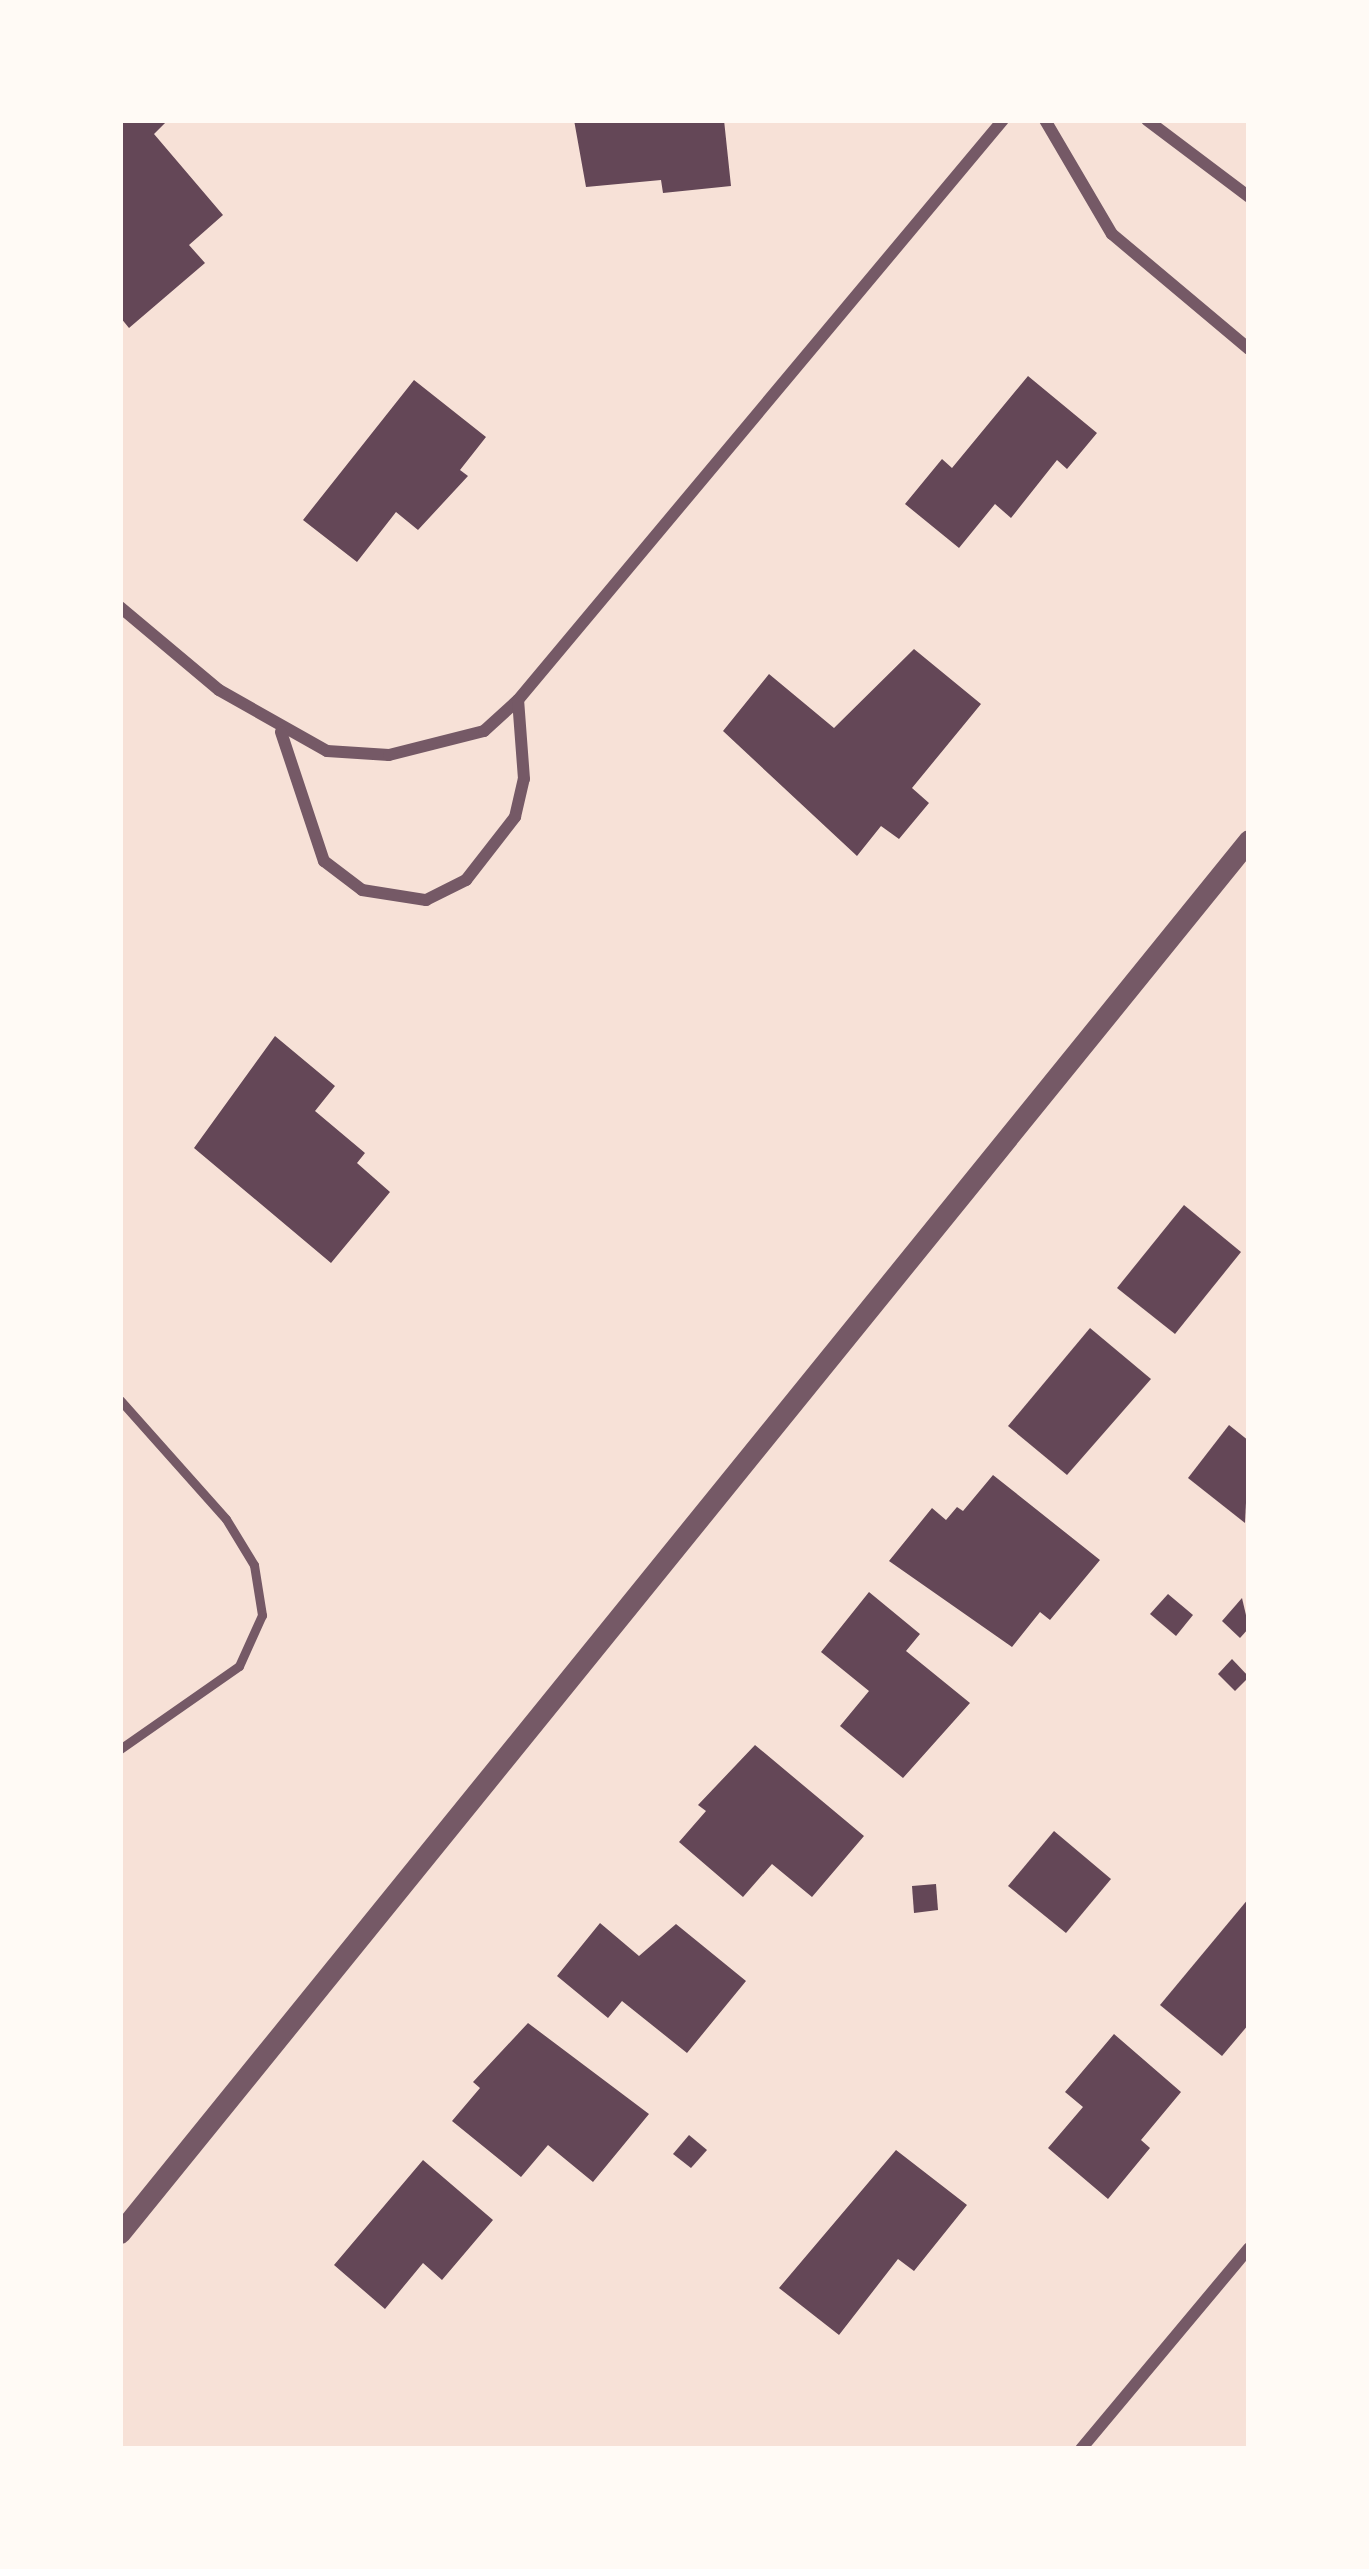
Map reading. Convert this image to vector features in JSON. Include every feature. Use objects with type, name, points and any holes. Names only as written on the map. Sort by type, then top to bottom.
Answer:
[{"type":"street","points":[[120,607],[281,732],[327,752],[389,755],[484,731],[518,700],[1003,120]]},
{"type":"street","points":[[1045,120],[1112,234],[1249,349]]},
{"type":"street","points":[[1147,120],[1249,197]]},
{"type":"street","points":[[281,732],[324,861],[362,890],[426,900],[466,880],[515,817],[524,779],[518,700]]},
{"type":"street","points":[[120,2234],[1249,840]]},
{"type":"street","points":[[1081,2449],[1249,2248]]},
{"type":"lane","points":[[120,1400],[226,1519],[254,1564],[262,1616],[238,1666],[120,1749]]},
{"type":"building","points":[[120,120],[168,120],[154,134],[223,215],[189,245],[205,263],[129,328],[120,317]]},
{"type":"building","points":[[574,120],[724,120],[731,186],[663,193],[661,180],[586,187]]},
{"type":"building","points":[[1028,376],[1097,433],[1067,469],[1057,460],[1011,518],[995,504],[959,548],[905,504],[942,459],[952,468]]},
{"type":"building","points":[[414,380],[486,437],[460,470],[468,476],[418,530],[396,512],[357,562],[303,520]]},
{"type":"building","points":[[914,649],[981,704],[912,788],[929,803],[899,839],[881,826],[857,856],[723,731],[769,674],[834,728]]},
{"type":"building","points":[[275,1036],[335,1086],[315,1111],[365,1153],[357,1163],[390,1192],[331,1263],[194,1148]]},
{"type":"building","points":[[1184,1205],[1241,1252],[1175,1334],[1117,1288]]},
{"type":"building","points":[[1090,1328],[1151,1379],[1067,1475],[1008,1426]]},
{"type":"building","points":[[1229,1425],[1249,1441],[1245,1523],[1188,1478]]},
{"type":"building","points":[[993,1475],[1100,1560],[1050,1620],[1040,1612],[1012,1647],[889,1561],[932,1508],[946,1520],[957,1507],[963,1511]]},
{"type":"building","points":[[869,1592],[920,1634],[906,1651],[970,1703],[903,1778],[840,1726],[869,1691],[821,1652]]},
{"type":"building","points":[[1168,1594],[1193,1615],[1176,1636],[1150,1614]]},
{"type":"building","points":[[1242,1598],[1249,1628],[1240,1638],[1222,1621]]},
{"type":"building","points":[[1232,1659],[1249,1677],[1235,1691],[1218,1674]]},
{"type":"building","points":[[755,1745],[864,1836],[812,1897],[772,1864],[743,1897],[679,1842],[706,1811],[698,1805]]},
{"type":"building","points":[[1054,1831],[1111,1879],[1066,1933],[1008,1886]]},
{"type":"building","points":[[936,1884],[938,1910],[914,1913],[912,1886]]},
{"type":"building","points":[[1249,1898],[1249,2024],[1222,2056],[1160,2005]]},
{"type":"building","points":[[600,1923],[639,1956],[676,1924],[746,1981],[687,2053],[622,2001],[608,2018],[557,1976]]},
{"type":"building","points":[[528,2023],[649,2114],[593,2182],[548,2145],[521,2177],[452,2121],[480,2088],[473,2082]]},
{"type":"building","points":[[1114,2034],[1181,2092],[1141,2140],[1150,2148],[1108,2199],[1048,2148],[1083,2107],[1065,2092]]},
{"type":"building","points":[[689,2135],[707,2150],[691,2168],[673,2154]]},
{"type":"building","points":[[896,2150],[967,2205],[914,2271],[898,2259],[839,2335],[779,2288]]},
{"type":"building","points":[[423,2160],[493,2220],[442,2280],[423,2263],[385,2309],[334,2265]]}]
